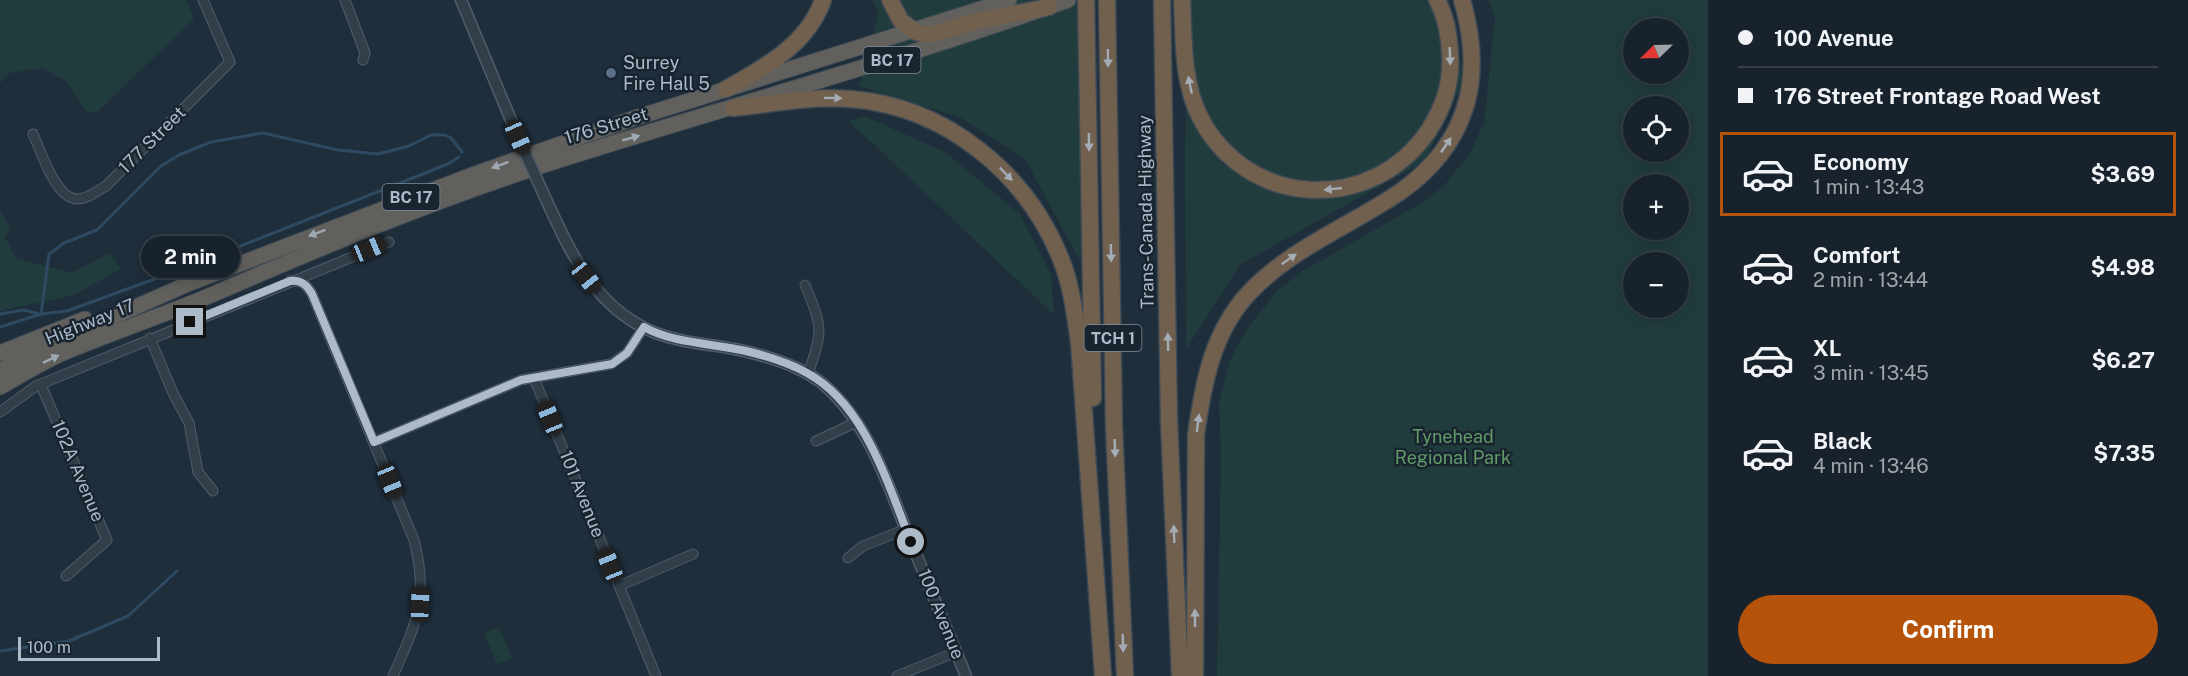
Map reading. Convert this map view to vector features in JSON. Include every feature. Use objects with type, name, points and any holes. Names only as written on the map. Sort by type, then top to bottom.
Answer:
[{"type":"highway","points":[[726,89],[770,64],[788,50],[809,27],[823,0]]},
{"type":"highway","points":[[890,0],[901,21],[912,30],[928,35],[982,20],[1049,7]]},
{"type":"highway","name":"176 Street","points":[[190,283],[390,205],[514,160],[726,89],[1009,0]]},
{"type":"highway","name":"176 Street","points":[[198,300],[297,258],[481,187],[624,140],[912,54],[1067,0]]},
{"type":"highway","points":[[1086,0],[1097,574]]},
{"type":"highway","name":"Trans-Canada Highway","points":[[1107,0],[1114,426],[1125,676]]},
{"type":"highway","name":"Trans-Canada Highway","points":[[1162,0],[1169,421],[1180,676]]},
{"type":"highway","points":[[1182,0],[1188,76],[1192,96],[1209,131],[1230,156],[1263,178],[1284,186],[1320,191],[1366,183],[1384,173],[1406,158],[1422,140],[1438,116],[1448,88],[1451,63],[1449,35],[1442,9],[1437,0]]},
{"type":"highway","points":[[1195,676],[1196,435],[1202,396],[1214,349],[1241,304],[1268,274],[1291,257],[1400,192],[1441,154],[1460,122],[1472,78],[1473,53],[1470,29],[1462,0]]},
{"type":"highway","points":[[733,108],[832,98],[868,101],[898,108],[953,131],[978,148],[1006,173],[1030,203],[1052,238],[1063,264],[1074,311],[1080,354],[1103,676]]},
{"type":"highway","points":[[0,353],[55,330],[190,283]]},
{"type":"highway","name":"Highway 17","points":[[0,371],[58,340],[190,283]]},
{"type":"highway","name":"Highway 17","points":[[0,387],[63,353],[198,300]]},
{"type":"street","name":"177 Street","points":[[33,134],[57,186],[64,195],[76,199],[90,196],[106,186],[230,62],[203,0]]},
{"type":"street","points":[[345,0],[365,53],[363,60]]},
{"type":"street","name":"100 Avenue","points":[[460,0],[518,137],[570,251],[586,277],[614,308],[623,316],[652,332],[747,352],[789,365],[808,374],[832,393],[853,415],[881,470],[966,676]]},
{"type":"street","points":[[0,412],[27,392],[41,385],[150,338],[389,242]]},
{"type":"street","points":[[290,281],[300,281],[309,289],[414,540],[420,570],[420,604],[417,620],[393,676]]},
{"type":"street","points":[[805,285],[819,318],[820,331],[819,343],[808,374]]},
{"type":"street","points":[[374,442],[521,380],[612,364],[627,353],[644,327]]},
{"type":"street","points":[[150,338],[173,393],[189,423],[198,472],[213,491]]},
{"type":"street","name":"101 Avenue","points":[[534,378],[656,676]]},
{"type":"street","name":"102A Avenue","points":[[41,385],[107,540],[66,576]]},
{"type":"street","points":[[816,441],[857,422]]},
{"type":"street","points":[[848,558],[863,546],[906,529]]},
{"type":"street","points":[[619,586],[693,554]]},
{"type":"street","points":[[897,676],[956,652]]},
{"type":"green space","points":[[0,0],[186,0],[194,19],[96,113],[85,110],[67,82],[43,68],[9,73],[0,83]]},
{"type":"green space","points":[[872,0],[1080,0],[1081,263],[1025,159],[959,117],[859,86],[879,13]]},
{"type":"green space","points":[[1189,0],[1449,0],[1464,80],[1425,161],[1241,264],[1186,349],[1185,155]]},
{"type":"green space","name":"Tynehead Regional Park","points":[[1488,0],[1708,0],[1708,676],[1217,676],[1221,455],[1219,402],[1230,360],[1247,329],[1277,291],[1301,272],[1418,205],[1443,187],[1470,153],[1484,123],[1495,18]]},
{"type":"green space","points":[[864,116],[945,152],[1019,213],[1051,274],[1054,315],[849,121]]},
{"type":"green space","points":[[0,211],[11,229],[5,237],[16,258],[71,273],[110,253],[121,269],[74,295],[0,311]]},
{"type":"green space","points":[[499,627],[512,658],[497,664],[484,633]]},
{"type":"waterway","points":[[41,314],[49,254],[64,243],[97,230],[161,166],[179,155],[211,142],[263,133],[338,150],[378,154],[409,146],[431,135],[445,135],[451,138],[462,152]]},
{"type":"waterway","points":[[0,327],[41,314],[67,311],[182,269],[448,164],[459,157]]},
{"type":"waterway","points":[[0,314],[24,310],[39,314]]},
{"type":"waterway","points":[[0,651],[69,641],[128,616],[177,571]]},
{"type":"place","name":"Surrey Fire Hall 5","points":[[611,73]]},
{"type":"route","points":[[190,322],[290,281],[295,280],[306,284],[374,442],[521,380],[612,364],[627,353],[644,327],[652,332],[684,340],[747,352],[789,365],[808,374],[823,384],[853,415],[866,437],[911,542]]}]
